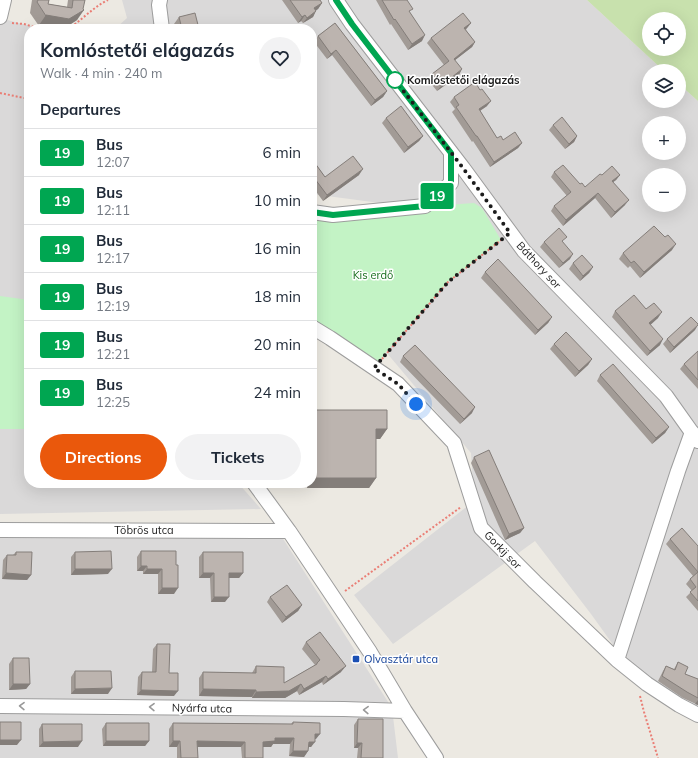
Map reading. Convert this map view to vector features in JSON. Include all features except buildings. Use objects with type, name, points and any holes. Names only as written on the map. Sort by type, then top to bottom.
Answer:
[{"type":"street","points":[[4,0],[6,20]]},
{"type":"street","points":[[160,0],[159,5],[161,24]]},
{"type":"street","name":"Báthory sor","points":[[336,0],[352,24],[524,251],[666,396],[695,436]]},
{"type":"street","points":[[317,213],[333,215],[425,206],[451,183],[451,153]]},
{"type":"street","name":"Gorkij sor","points":[[317,330],[398,384],[454,443],[482,528],[535,582],[618,660],[647,684],[679,705],[698,715]]},
{"type":"street","points":[[618,660],[678,471],[695,436]]},
{"type":"street","points":[[258,488],[335,599],[436,758]]},
{"type":"street","name":"Töbrös utca","points":[[0,530],[289,531]]},
{"type":"street","name":"Nyárfa utca","points":[[0,706],[344,709],[405,711]]},
{"type":"path","points":[[74,24],[102,2],[108,0]]},
{"type":"path","points":[[6,20],[24,24]]},
{"type":"path","points":[[0,93],[24,98]]},
{"type":"path","points":[[374,368],[448,282],[510,233]]},
{"type":"path","points":[[335,599],[472,499]]},
{"type":"path","points":[[640,696],[658,758]]},
{"type":"shaded area","points":[[122,0],[587,0],[642,51],[642,56],[648,56],[656,64],[642,64],[642,108],[686,108],[686,90],[698,101],[698,714],[632,671],[591,614],[535,541],[393,644],[354,595],[474,501],[471,453],[386,352],[461,267],[395,205],[317,195],[317,24],[120,24],[127,18]]},
{"type":"shaded area","points":[[0,18],[24,24],[24,488],[242,488],[261,509],[0,514]]},
{"type":"shaded area","points":[[278,531],[392,708],[398,758],[0,758],[0,532]]},
{"type":"green space","points":[[587,0],[698,0],[698,101],[686,90],[686,64],[656,64],[648,56],[686,56],[686,12],[642,12],[642,51]]},
{"type":"green space","name":"Kis erdő","points":[[474,203],[482,208],[501,240],[448,282],[386,352],[374,368],[317,330],[317,212],[426,212],[447,205]]},
{"type":"green space","points":[[0,296],[24,299],[24,429],[0,429]]},
{"type":"bus line","name":"19","points":[[317,213],[333,215],[425,206],[451,183],[451,153],[352,24],[336,0]]},
{"type":"place","name":"Komlóstetői elágazás","points":[[395,80]]},
{"type":"place","name":"Olvasztár utca","points":[[356,659]]},
{"type":"route","points":[[395,80],[463,168],[510,233],[448,282],[374,368],[398,384],[416,404]]}]
